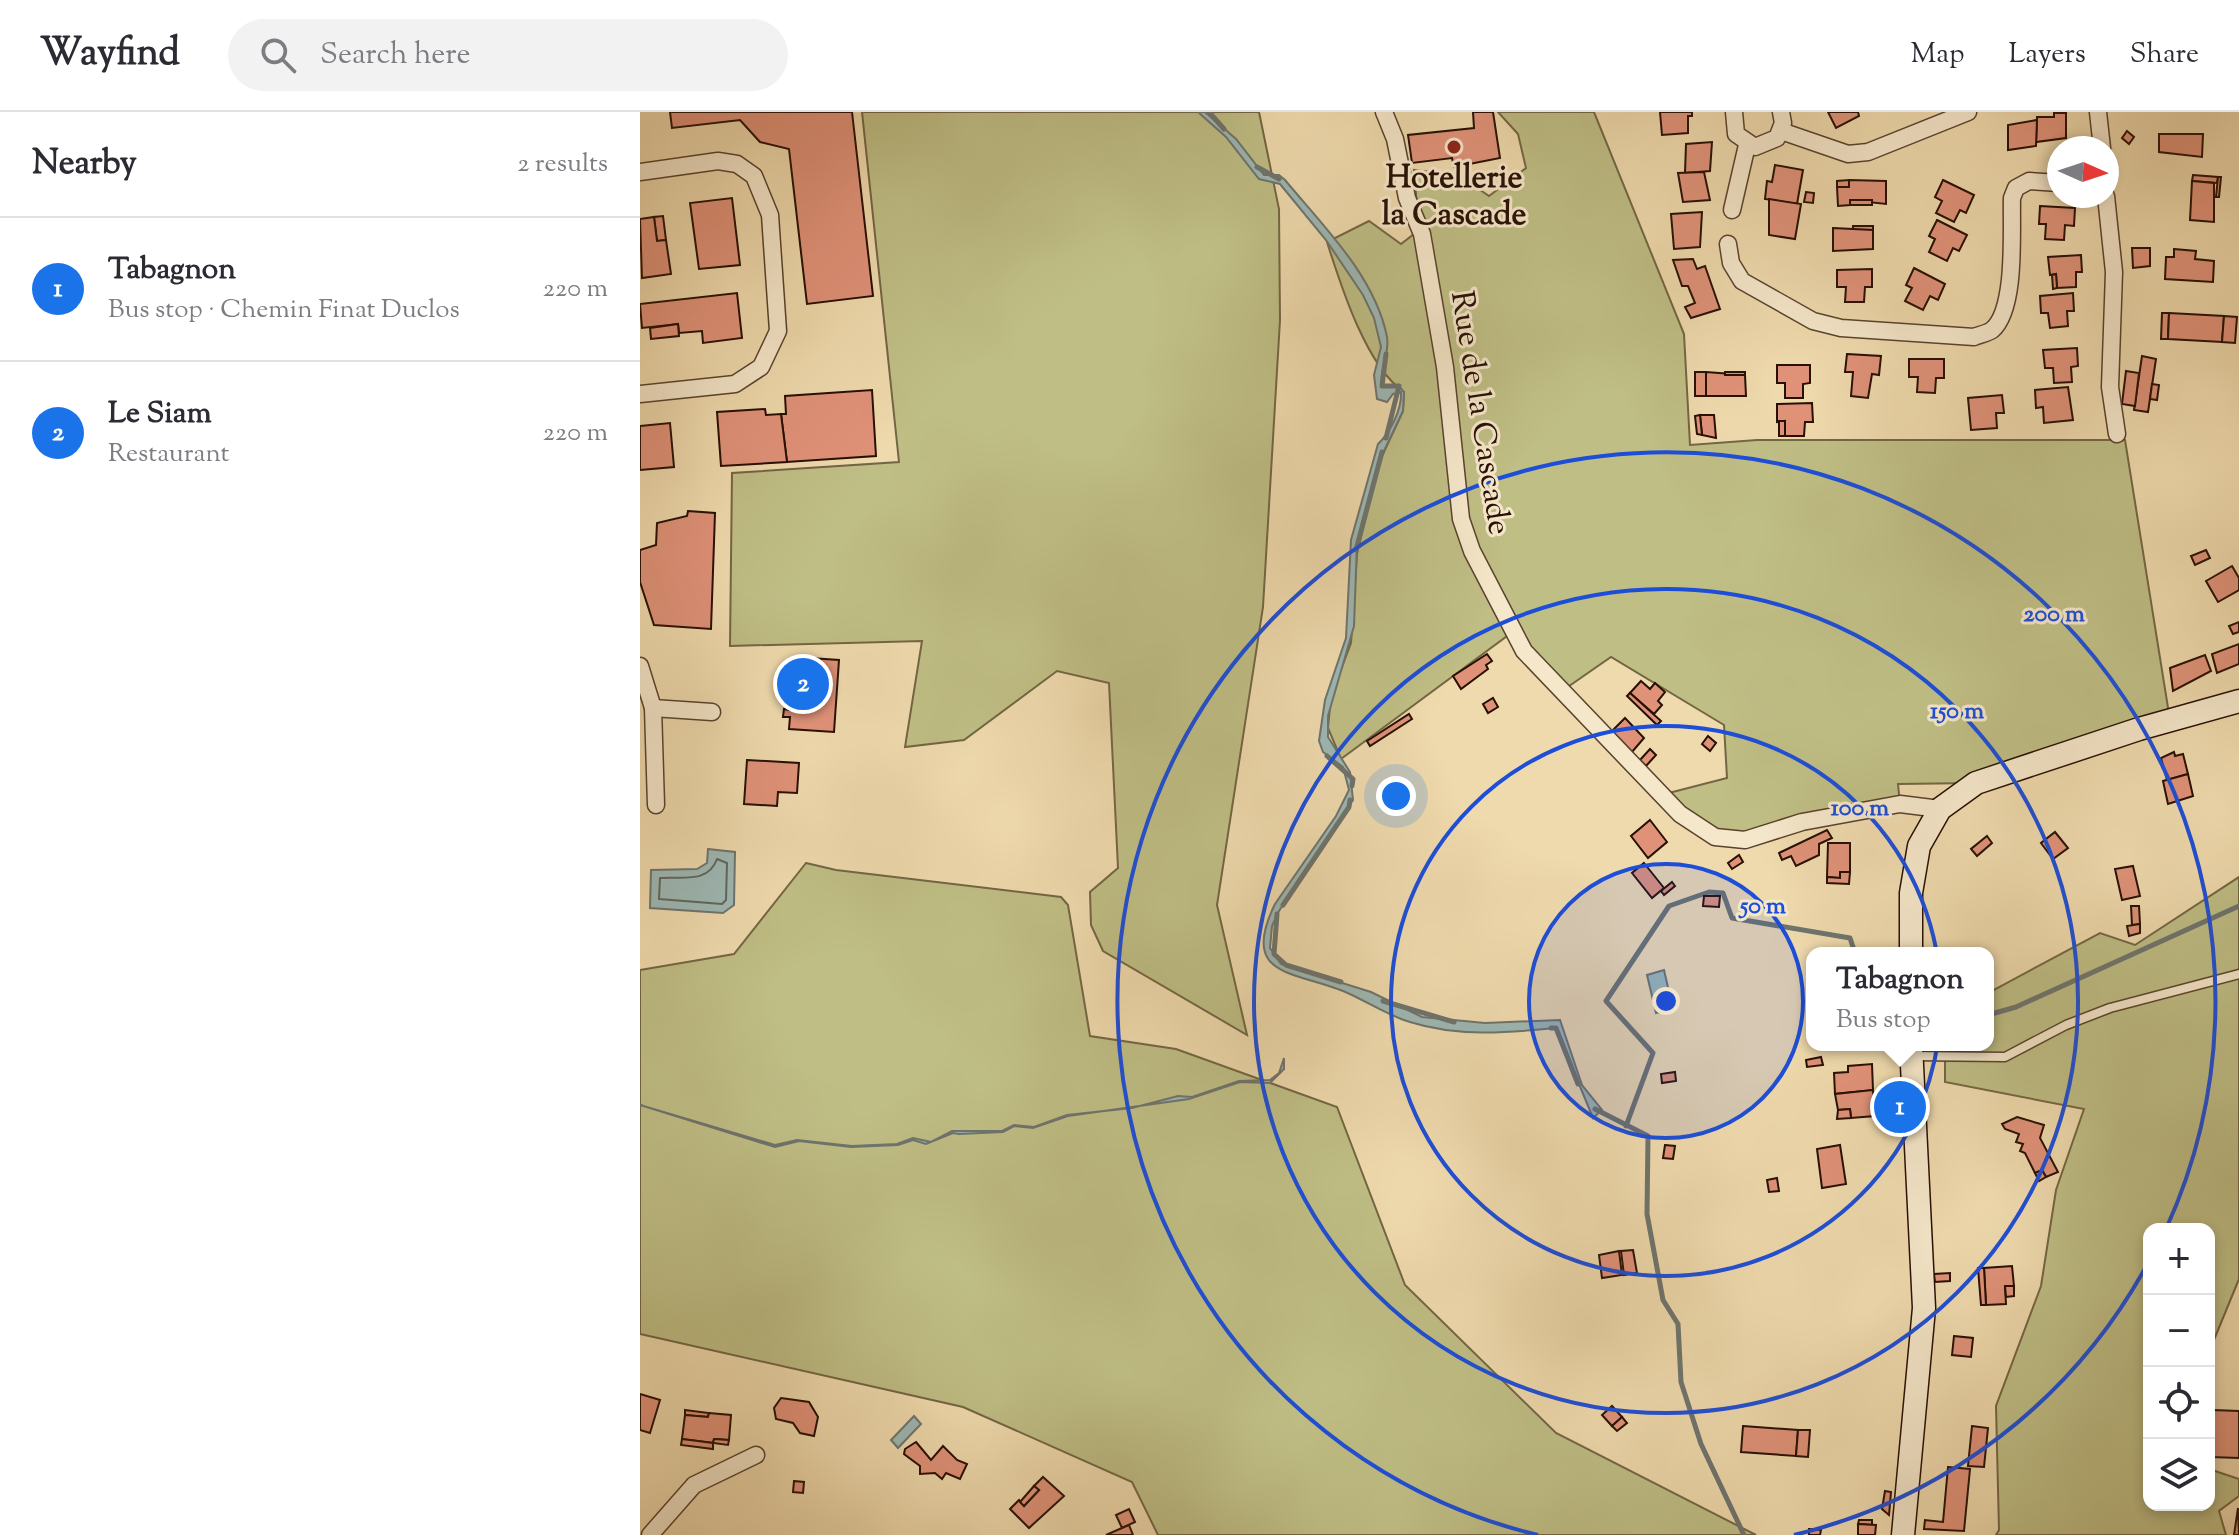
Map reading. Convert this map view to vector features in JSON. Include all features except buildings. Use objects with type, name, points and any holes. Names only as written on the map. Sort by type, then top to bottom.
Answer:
[{"type":"main road","points":[[1911,947],[1911,893],[1919,846],[1940,809],[1976,783],[2139,729],[2239,701]]},
{"type":"main road","points":[[1903,1535],[1924,1308],[1911,1051]]},
{"type":"street","name":"Rue de la Cascade","points":[[1384,112],[1395,139],[1407,198],[1422,234],[1445,367],[1461,519],[1472,551],[1524,651],[1680,814],[1715,837],[1745,840],[1802,822],[1900,804],[1940,809]]},
{"type":"street","points":[[1734,112],[1736,134],[1747,145],[1763,146],[1781,131]]},
{"type":"street","points":[[1781,112],[1781,131]]},
{"type":"street","points":[[1781,131],[1848,154],[1868,152],[1968,112]]},
{"type":"street","points":[[2098,112],[2101,136]]},
{"type":"street","points":[[1732,210],[1747,145]]},
{"type":"street","points":[[640,172],[718,161],[737,164],[754,176],[770,215],[778,331],[761,367],[735,384],[640,394]]},
{"type":"street","points":[[1728,244],[1731,263],[1742,281],[1813,321],[1841,328],[1974,337],[1992,330],[2002,315],[2008,293],[2012,198],[2016,188],[2029,181],[2047,182]]},
{"type":"street","points":[[2107,208],[2114,272],[2110,387],[2117,434]]},
{"type":"street","points":[[640,666],[653,708],[656,805]]},
{"type":"street","points":[[653,708],[712,712]]},
{"type":"street","points":[[650,1535],[694,1485],[756,1455]]},
{"type":"lane","points":[[1924,1051],[2005,1057],[2066,1025],[2110,1008],[2239,974]]},
{"type":"shaded area","points":[[862,112],[1259,112],[1279,209],[1280,320],[1263,607],[1217,905],[1247,1035],[1103,951],[1091,925],[1090,892],[1118,868],[1109,683],[1057,671],[964,740],[905,747],[922,641],[730,646],[732,473],[899,462]]},
{"type":"shaded area","points":[[1498,112],[1594,112],[1684,334],[1690,445],[1757,440],[2125,440],[2170,720],[1976,783],[1898,784],[1900,804],[1745,840],[1715,837],[1661,795],[1727,778],[1724,725],[1611,657],[1562,691],[1514,631],[1341,759],[1328,728],[1331,696],[1351,643],[1357,554],[1377,467],[1403,411],[1404,392],[1378,364],[1356,324],[1327,242],[1369,221],[1401,244],[1419,230],[1414,170],[1460,176],[1489,196],[1526,168],[1518,134]]},
{"type":"shaded area","points":[[806,863],[836,870],[1061,897],[1068,905],[1090,1036],[1176,1049],[1337,1107],[1405,1285],[1556,1433],[1756,1535],[1158,1535],[1132,1482],[963,1407],[640,1334],[640,970],[734,954]]},
{"type":"shaded area","points":[[2239,877],[2239,1279],[2215,1337],[2215,1223],[2143,1223],[2143,1511],[2215,1511],[2215,1471],[2239,1479],[2239,1496],[2219,1511],[2226,1535],[1996,1535],[1999,1530],[1996,1406],[2041,1286],[2056,1190],[2084,1109],[1945,1082],[1945,1051],[1994,1051],[1994,990],[2100,933],[2135,945]]},
{"type":"water","points":[[1198,112],[1205,112],[1236,139],[1264,175],[1279,175],[1285,180],[1346,253],[1371,293],[1387,337],[1382,386],[1399,386],[1404,392],[1403,411],[1382,455],[1357,544],[1354,626],[1328,716],[1328,737],[1350,772],[1353,800],[1279,911],[1272,926],[1270,948],[1281,964],[1371,992],[1422,1017],[1485,1023],[1560,1020],[1582,1085],[1602,1110],[1593,1118],[1556,1028],[1482,1032],[1428,1027],[1392,1015],[1343,991],[1290,974],[1268,958],[1264,946],[1266,928],[1275,904],[1336,816],[1349,790],[1343,767],[1323,752],[1319,741],[1325,700],[1346,638],[1351,540],[1378,444],[1394,420],[1400,406],[1401,392],[1393,394],[1387,402],[1377,399],[1374,375],[1381,347],[1374,318],[1363,295],[1326,240],[1280,184],[1259,179],[1226,137]]},
{"type":"water","points":[[708,849],[735,852],[734,905],[723,913],[650,908],[651,870],[697,869],[707,863]]},
{"type":"water","points":[[1664,970],[1673,1009],[1656,1013],[1647,975]]},
{"type":"water","points":[[1284,1058],[1284,1069],[1270,1083],[1240,1082],[1189,1099],[1140,1106],[1178,1096],[1192,1097],[1239,1081],[1270,1080],[1279,1073]]},
{"type":"water","points":[[640,1105],[775,1145],[797,1140],[852,1146],[897,1144],[913,1138],[931,1142],[926,1144],[913,1140],[898,1145],[851,1147],[799,1141],[775,1147]]},
{"type":"water","points":[[1102,1111],[1068,1116],[1033,1128],[1014,1126],[1003,1132],[953,1133],[931,1142],[952,1131],[1002,1131],[1014,1125],[1034,1127],[1067,1115]]},
{"type":"water","points":[[914,1416],[921,1424],[898,1448],[891,1440]]},
{"type":"waterway","points":[[1209,112],[1224,129]]},
{"type":"waterway","points":[[1257,167],[1279,179]]},
{"type":"waterway","points":[[1386,354],[1382,386],[1399,386],[1386,438]]},
{"type":"waterway","points":[[1356,550],[1382,452]]},
{"type":"waterway","points":[[1327,756],[1353,779],[1352,786]]},
{"type":"waterway","points":[[1283,905],[1349,807],[1350,800]]},
{"type":"waterway","points":[[1626,1126],[1653,1053],[1606,1001],[1669,906],[1709,892],[1723,893],[1732,918],[1850,938],[1853,947]]},
{"type":"waterway","points":[[1994,1013],[2016,1007],[2239,906]]},
{"type":"waterway","points":[[1277,914],[1274,954],[1286,965],[1341,982]]},
{"type":"waterway","points":[[1383,1001],[1454,1022]]},
{"type":"waterway","points":[[1551,1028],[1556,1028],[1578,1084]]},
{"type":"waterway","points":[[1595,1109],[1648,1136],[1647,1214],[1663,1300],[1678,1324],[1681,1382],[1701,1444],[1744,1535]]},
{"type":"place","name":"Hotellerie la Cascade","points":[[1454,147]]},
{"type":"place","name":"Le Siam","points":[[803,684]]},
{"type":"place","name":"Tabagnon","points":[[1900,1107]]}]
